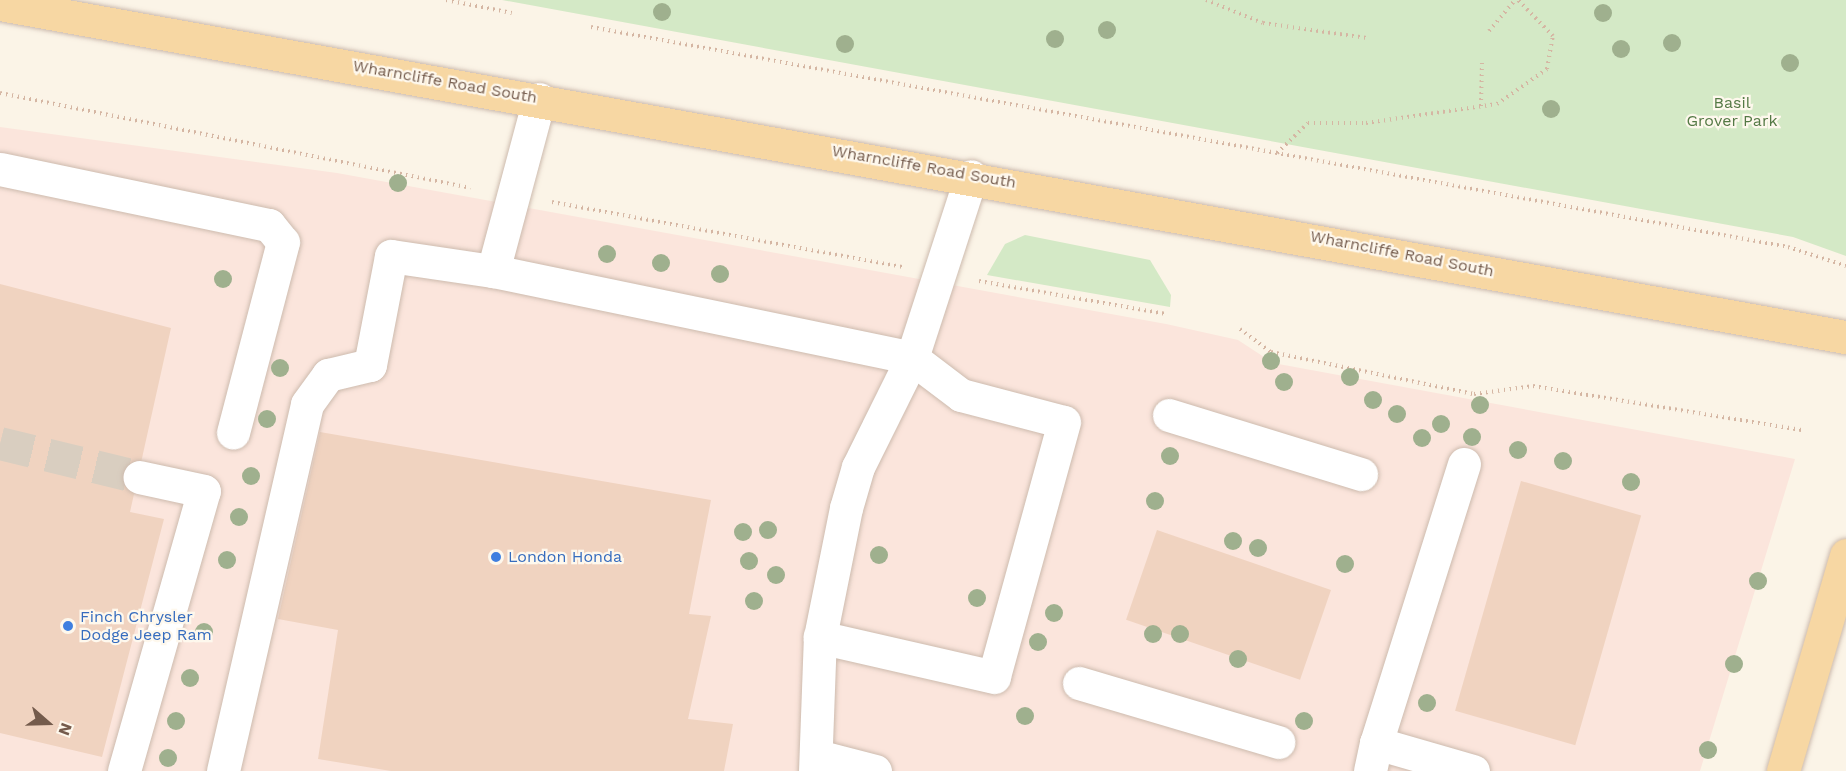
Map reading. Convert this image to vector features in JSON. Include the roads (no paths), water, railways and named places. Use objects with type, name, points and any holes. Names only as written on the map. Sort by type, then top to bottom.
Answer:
[{"type":"main road","name":"Wharncliffe Road South","points":[[0,4],[971,176],[1846,337]]},
{"type":"main road","points":[[1783,771],[1846,555]]},
{"type":"lane","points":[[493,271],[539,99]]},
{"type":"lane","points":[[0,169],[269,225],[283,243],[233,432]]},
{"type":"lane","points":[[874,771],[816,764],[820,637],[858,467],[912,358],[971,176]]},
{"type":"lane","points":[[223,771],[307,404],[328,375],[370,365],[392,256],[493,271],[912,358],[961,394],[1064,422],[994,677],[820,637]]},
{"type":"lane","points":[[1169,415],[1361,474]]},
{"type":"lane","points":[[1464,464],[1373,757],[1473,771]]},
{"type":"lane","points":[[124,771],[204,491],[139,477]]},
{"type":"lane","points":[[1079,683],[1278,742]]},
{"type":"tunnel","points":[[0,443],[139,477]]},
{"type":"place","name":"London Honda","points":[[496,557]]},
{"type":"place","name":"Finch Chrysler Dodge Jeep Ram","points":[[68,626]]},
{"type":"park label","name":"Basil Grover Park","points":[[1732,112]]}]
